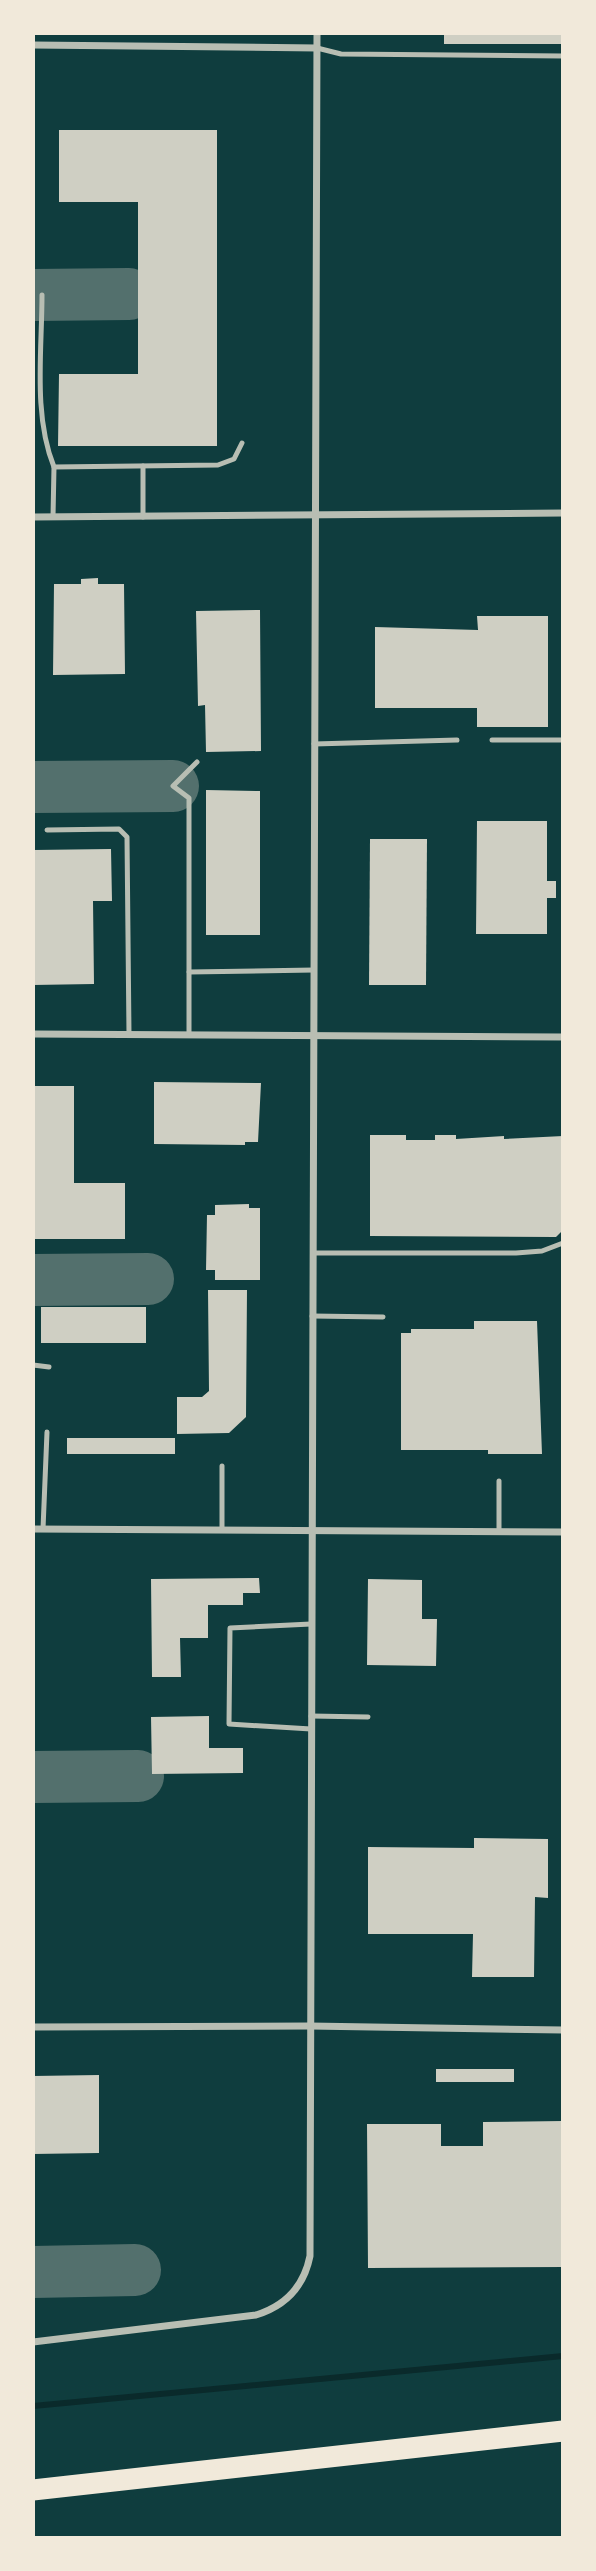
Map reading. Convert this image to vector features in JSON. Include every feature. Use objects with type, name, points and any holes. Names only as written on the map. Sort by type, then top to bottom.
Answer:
[{"type":"highway","points":[[33,2490],[563,2431]]},
{"type":"street","points":[[33,2342],[256,2315],[274,2310],[298,2286],[307,2271],[311,2235],[317,33]]},
{"type":"street","points":[[33,45],[317,48]]},
{"type":"street","points":[[33,517],[563,513]]},
{"type":"street","points":[[33,1034],[563,1037]]},
{"type":"street","points":[[33,1529],[563,1532]]},
{"type":"street","points":[[33,2027],[310,2026],[563,2030]]},
{"type":"lane","points":[[317,48],[341,54],[563,56]]},
{"type":"lane","points":[[42,295],[41,396],[47,450],[54,467],[53,517]]},
{"type":"lane","points":[[54,467],[218,466],[234,459],[242,443]]},
{"type":"lane","points":[[143,466],[144,517]]},
{"type":"lane","points":[[314,744],[457,740]]},
{"type":"lane","points":[[492,740],[563,740]]},
{"type":"lane","points":[[189,1035],[189,798],[173,786],[197,762]]},
{"type":"lane","points":[[47,830],[119,830],[127,837],[128,1034]]},
{"type":"lane","points":[[189,972],[314,970]]},
{"type":"lane","points":[[313,1253],[516,1253],[542,1251],[563,1243]]},
{"type":"lane","points":[[313,1316],[383,1317]]},
{"type":"lane","points":[[33,1365],[49,1367]]},
{"type":"lane","points":[[43,1529],[47,1432]]},
{"type":"lane","points":[[222,1466],[222,1530]]},
{"type":"lane","points":[[499,1480],[499,1532]]},
{"type":"lane","points":[[311,1624],[230,1628],[229,1724],[311,1729]]},
{"type":"lane","points":[[311,1716],[368,1717]]},
{"type":"building","points":[[444,33],[563,33],[563,44],[444,44]]},
{"type":"building","points":[[59,130],[217,130],[217,446],[58,446],[59,374],[138,374],[138,202],[59,202]]},
{"type":"building","points":[[98,578],[98,584],[124,584],[125,674],[53,675],[54,584],[81,584],[81,579]]},
{"type":"building","points":[[260,610],[261,751],[206,752],[205,705],[198,706],[196,611]]},
{"type":"building","points":[[477,616],[548,616],[548,727],[477,727],[477,708],[375,708],[375,627],[478,630]]},
{"type":"building","points":[[206,790],[260,791],[260,935],[206,935]]},
{"type":"building","points":[[477,821],[547,821],[547,881],[556,881],[556,898],[547,898],[547,934],[476,934]]},
{"type":"building","points":[[370,839],[427,839],[426,985],[369,985]]},
{"type":"building","points":[[111,849],[112,901],[93,901],[94,984],[33,985],[33,850]]},
{"type":"building","points":[[154,1082],[261,1083],[258,1142],[245,1142],[245,1145],[154,1144]]},
{"type":"building","points":[[33,1086],[74,1086],[74,1183],[125,1183],[125,1239],[33,1239]]},
{"type":"building","points":[[370,1135],[406,1135],[406,1140],[435,1140],[435,1135],[456,1135],[456,1139],[563,1136],[563,1230],[556,1237],[370,1236]]},
{"type":"building","points":[[249,1204],[249,1208],[260,1208],[260,1280],[215,1280],[215,1270],[206,1270],[207,1215],[215,1215],[215,1205]]},
{"type":"building","points":[[208,1290],[247,1290],[246,1417],[229,1433],[177,1434],[177,1397],[202,1397],[209,1391]]},
{"type":"building","points":[[41,1307],[146,1307],[146,1343],[41,1343]]},
{"type":"building","points":[[474,1321],[537,1321],[542,1454],[488,1454],[488,1450],[401,1450],[401,1333],[411,1333],[411,1329],[474,1329]]},
{"type":"building","points":[[67,1438],[175,1438],[175,1454],[67,1454]]},
{"type":"building","points":[[259,1578],[260,1593],[243,1593],[243,1605],[208,1605],[208,1638],[180,1638],[181,1677],[152,1677],[151,1579]]},
{"type":"building","points":[[368,1579],[422,1580],[422,1619],[437,1619],[436,1666],[367,1665]]},
{"type":"building","points":[[209,1716],[209,1748],[243,1748],[243,1773],[152,1774],[151,1717]]},
{"type":"building","points":[[474,1838],[548,1839],[548,1898],[535,1897],[534,1977],[472,1977],[473,1934],[368,1934],[368,1847],[474,1848]]},
{"type":"building","points":[[436,2069],[514,2069],[514,2082],[436,2082]]},
{"type":"building","points":[[99,2075],[99,2153],[33,2154],[33,2076]]},
{"type":"building","points":[[563,2121],[563,2267],[368,2268],[367,2124],[441,2124],[441,2146],[483,2146],[483,2122]]},
{"type":"waterway","points":[[33,2406],[563,2356]]},
{"type":"taxiway","points":[[33,295],[129,294]]},
{"type":"taxiway","points":[[33,787],[173,786]]},
{"type":"taxiway","points":[[33,1280],[148,1279]]},
{"type":"taxiway","points":[[33,1777],[138,1776]]},
{"type":"taxiway","points":[[33,2272],[135,2270]]}]
